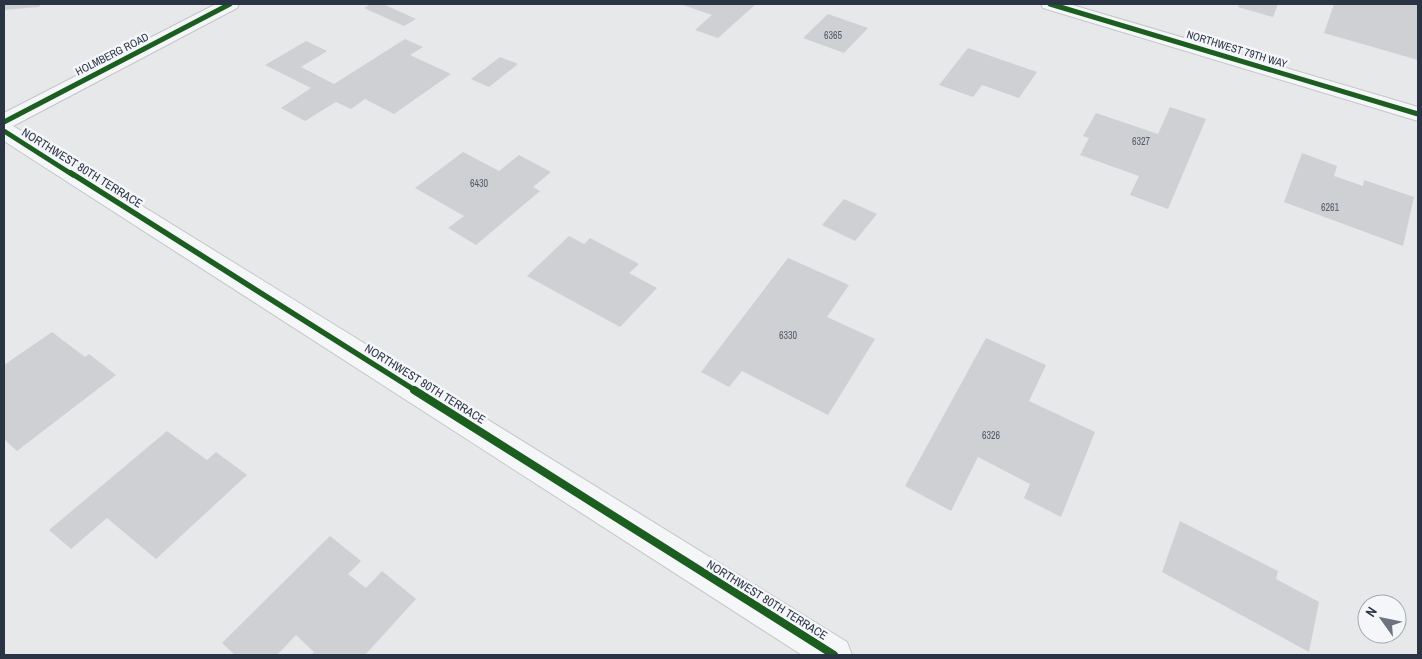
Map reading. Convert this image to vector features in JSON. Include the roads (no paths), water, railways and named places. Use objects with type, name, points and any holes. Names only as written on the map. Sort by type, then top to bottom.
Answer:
[{"type":"street","name":"HOLMBERG ROAD","points":[[4,122],[230,4]]},
{"type":"street","name":"NORTHWEST 79TH WAY","points":[[1050,4],[1418,114]]},
{"type":"street","name":"NORTHWEST 80TH TERRACE","points":[[4,131],[834,655]]}]
